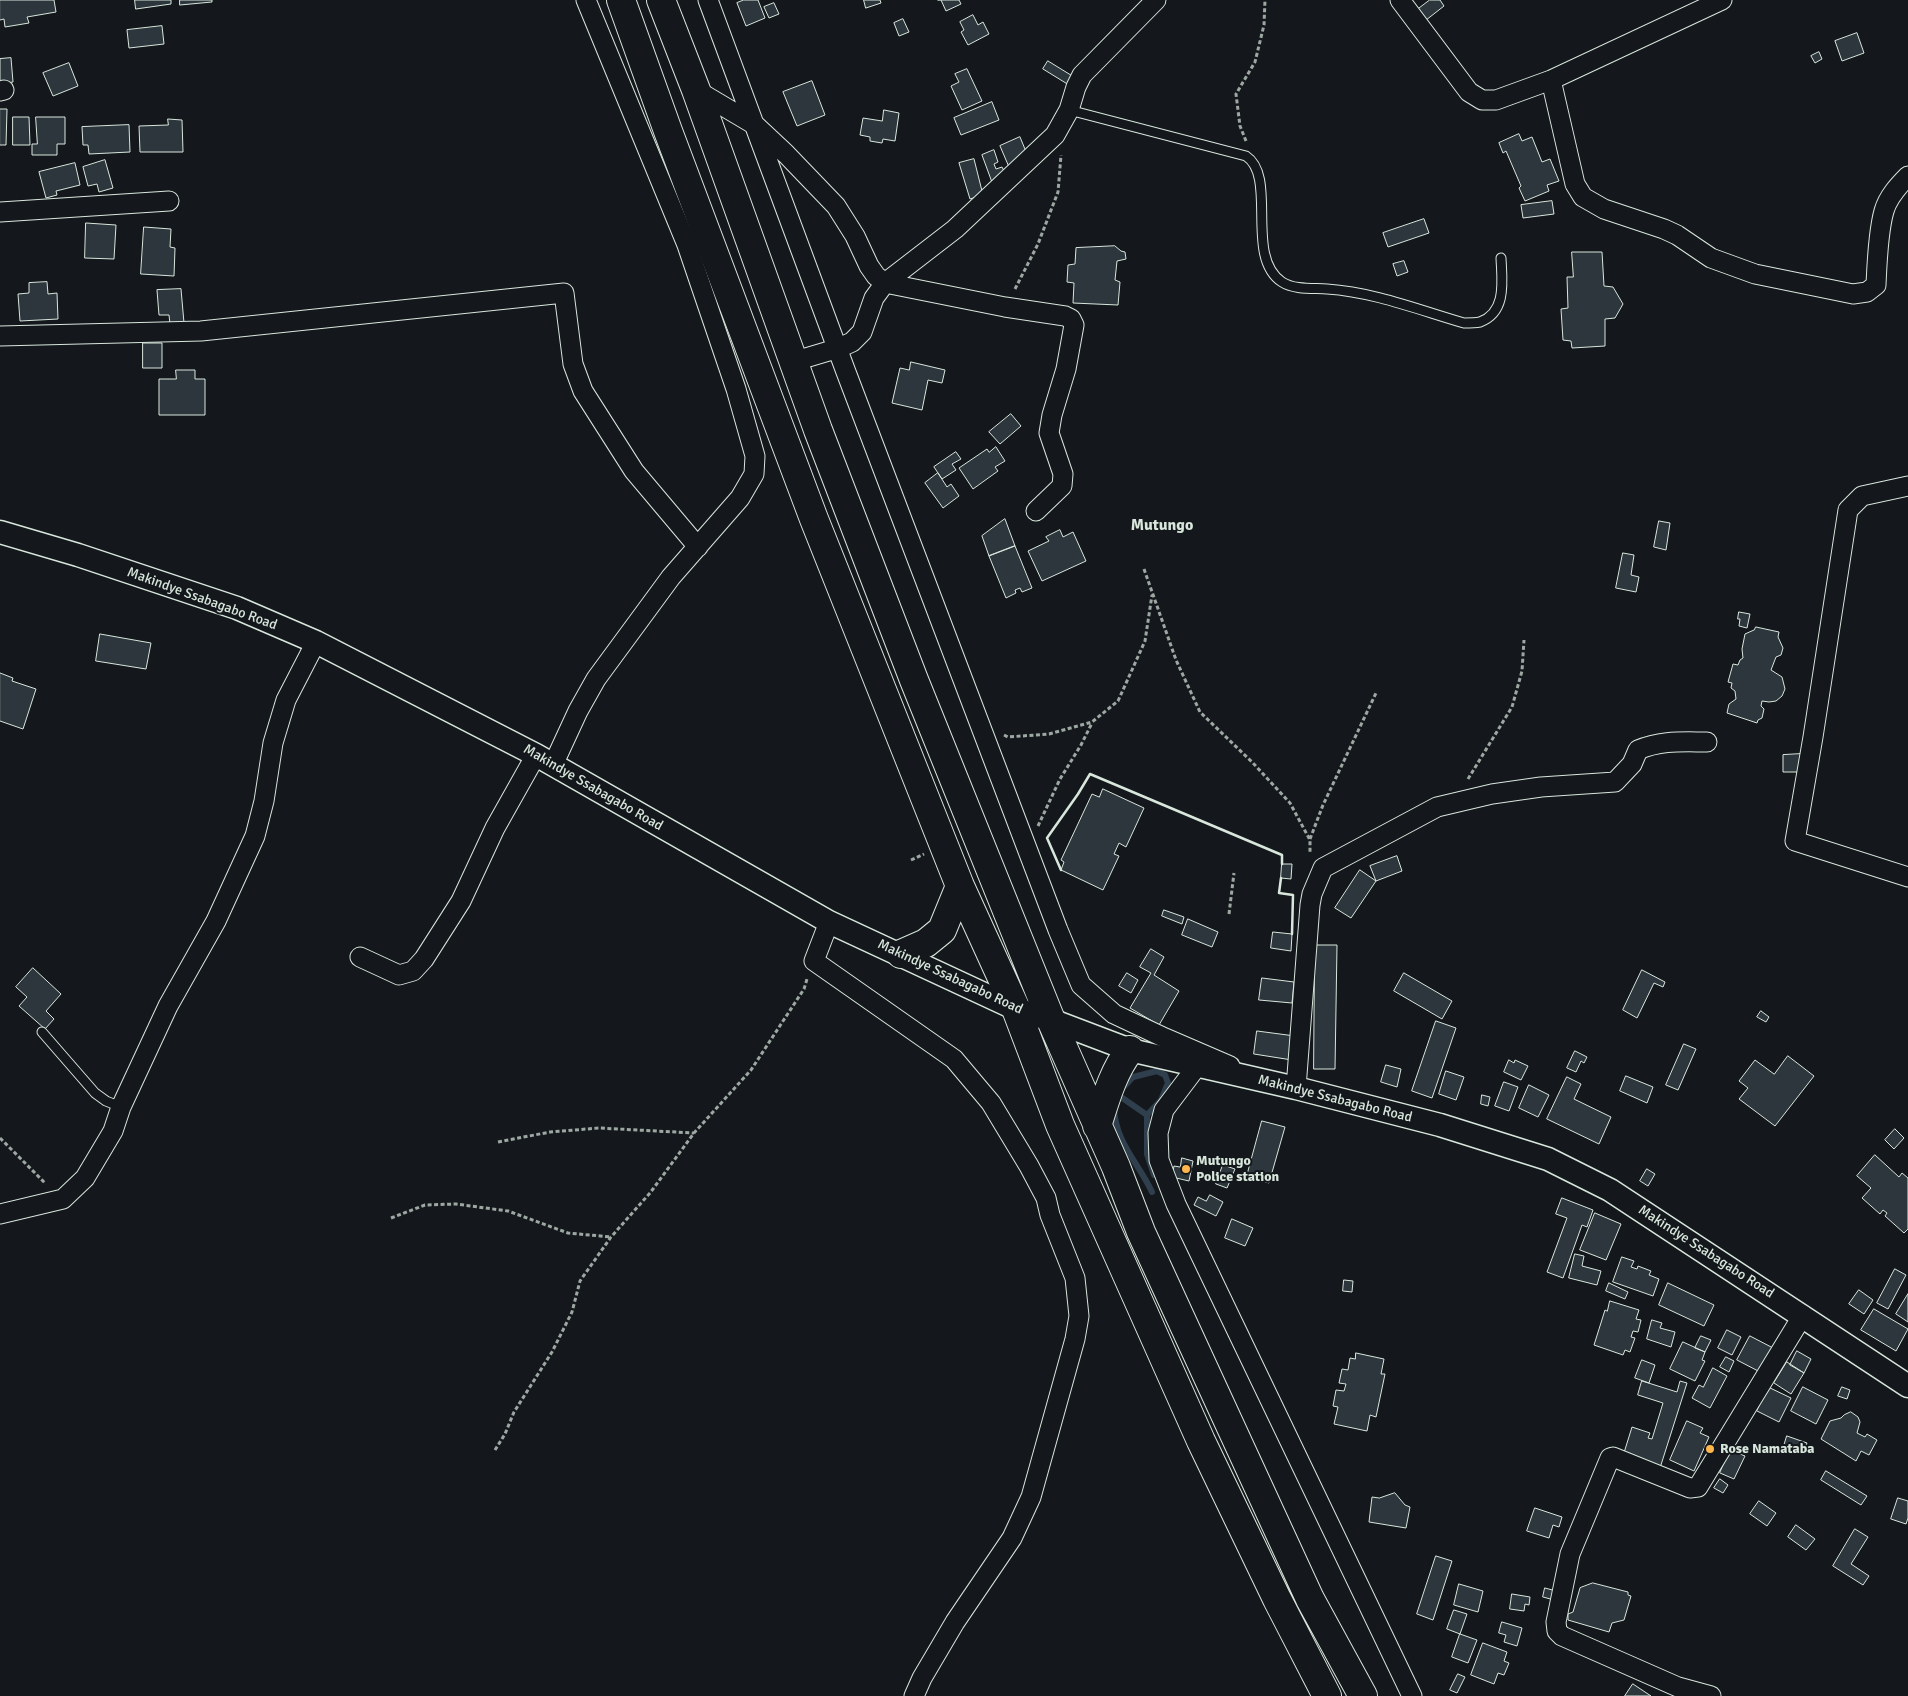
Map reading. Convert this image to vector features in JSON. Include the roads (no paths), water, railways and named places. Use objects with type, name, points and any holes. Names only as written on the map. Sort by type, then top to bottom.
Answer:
[{"type":"highway","points":[[621,0],[668,131],[814,519],[960,886],[1016,1009],[1060,1125],[1201,1441],[1277,1599],[1327,1696]]},
{"type":"highway","points":[[661,0],[696,90],[792,362],[914,680],[1051,1020],[1116,1167],[1141,1232],[1310,1599],[1363,1696]]},
{"type":"highway","points":[[900,954],[926,943],[942,930],[960,886]]},
{"type":"highway","points":[[1097,1126],[1122,1059],[1130,1050]]},
{"type":"street","points":[[360,957],[399,975],[413,970],[424,959],[461,901],[495,828],[545,760],[578,711],[596,679],[671,577],[740,498],[754,474],[755,456],[736,389],[687,245],[586,0]]},
{"type":"street","points":[[708,0],[980,725],[1058,930],[1081,985],[1114,1014],[1266,1081]]},
{"type":"street","points":[[792,362],[839,348],[852,342],[862,332],[874,298],[885,283],[955,229],[1055,135],[1069,110],[1082,75],[1156,0]]},
{"type":"street","points":[[1400,0],[1469,92],[1482,100],[1496,100],[1551,80],[1722,0]]},
{"type":"street","points":[[1551,80],[1575,184],[1583,197],[1604,209],[1664,229],[1677,235],[1711,258],[1755,274],[1853,294],[1867,292],[1876,285],[1884,211],[1895,190],[1908,176]]},
{"type":"street","points":[[696,90],[755,125],[786,154],[836,206],[855,236],[869,266],[876,276],[885,283],[1005,307],[1066,316],[1071,319],[1074,325],[1066,369],[1052,415],[1049,433],[1063,474],[1062,486],[1036,511]]},
{"type":"street","points":[[0,212],[169,201]]},
{"type":"street","points":[[0,336],[201,331],[564,293],[573,364],[583,391],[634,471],[698,547]]},
{"type":"street","points":[[1908,486],[1862,496],[1848,510],[1795,841],[1908,877]]},
{"type":"street","name":"Makindye Ssabagabo Road","points":[[0,532],[78,555],[237,608],[316,642],[545,760],[829,922],[1016,1009],[1130,1050],[1296,1088],[1440,1126],[1548,1158],[1610,1190],[1803,1315],[1908,1386]]},
{"type":"street","points":[[0,1214],[63,1199],[85,1178],[112,1131],[121,1107],[168,1006],[216,921],[255,836],[264,802],[273,743],[286,700],[316,642]]},
{"type":"street","points":[[1296,1088],[1310,905],[1312,894],[1323,868],[1437,807],[1492,794],[1541,787],[1614,782],[1632,764],[1638,750],[1666,742],[1707,742]]},
{"type":"street","points":[[829,922],[814,961],[954,1059],[992,1103],[1046,1198],[1050,1215],[1075,1278],[1079,1316],[1076,1339],[1031,1497],[1012,1538],[955,1622],[922,1678],[914,1696]]},
{"type":"street","points":[[1198,1066],[1164,1110],[1158,1133],[1159,1160],[1181,1213],[1412,1696]]},
{"type":"street","points":[[1711,1696],[1678,1687],[1562,1636],[1558,1631],[1556,1622],[1570,1554],[1610,1458],[1690,1488],[1698,1487],[1803,1315]]},
{"type":"lane","points":[[1069,110],[1170,135],[1246,156],[1252,160],[1260,184],[1263,250],[1270,269],[1282,283],[1298,287],[1353,291],[1464,324],[1480,322],[1495,311],[1502,295],[1501,258]]},
{"type":"lane","points":[[42,1032],[96,1093],[106,1101],[121,1107]]},
{"type":"waterway","points":[[1120,1091],[1133,1077],[1157,1071],[1165,1075],[1168,1083],[1161,1100],[1147,1115],[1147,1154],[1154,1175]]},
{"type":"waterway","points":[[1118,1095],[1147,1115]]},
{"type":"waterway","points":[[1114,1107],[1118,1131],[1152,1192]]},
{"type":"place","name":"Mutungo Police station","points":[[1186,1169]]},
{"type":"place","name":"Rose Namataba","points":[[1710,1449]]},
{"type":"district","name":"Mutungo","points":[[1162,526]]}]
